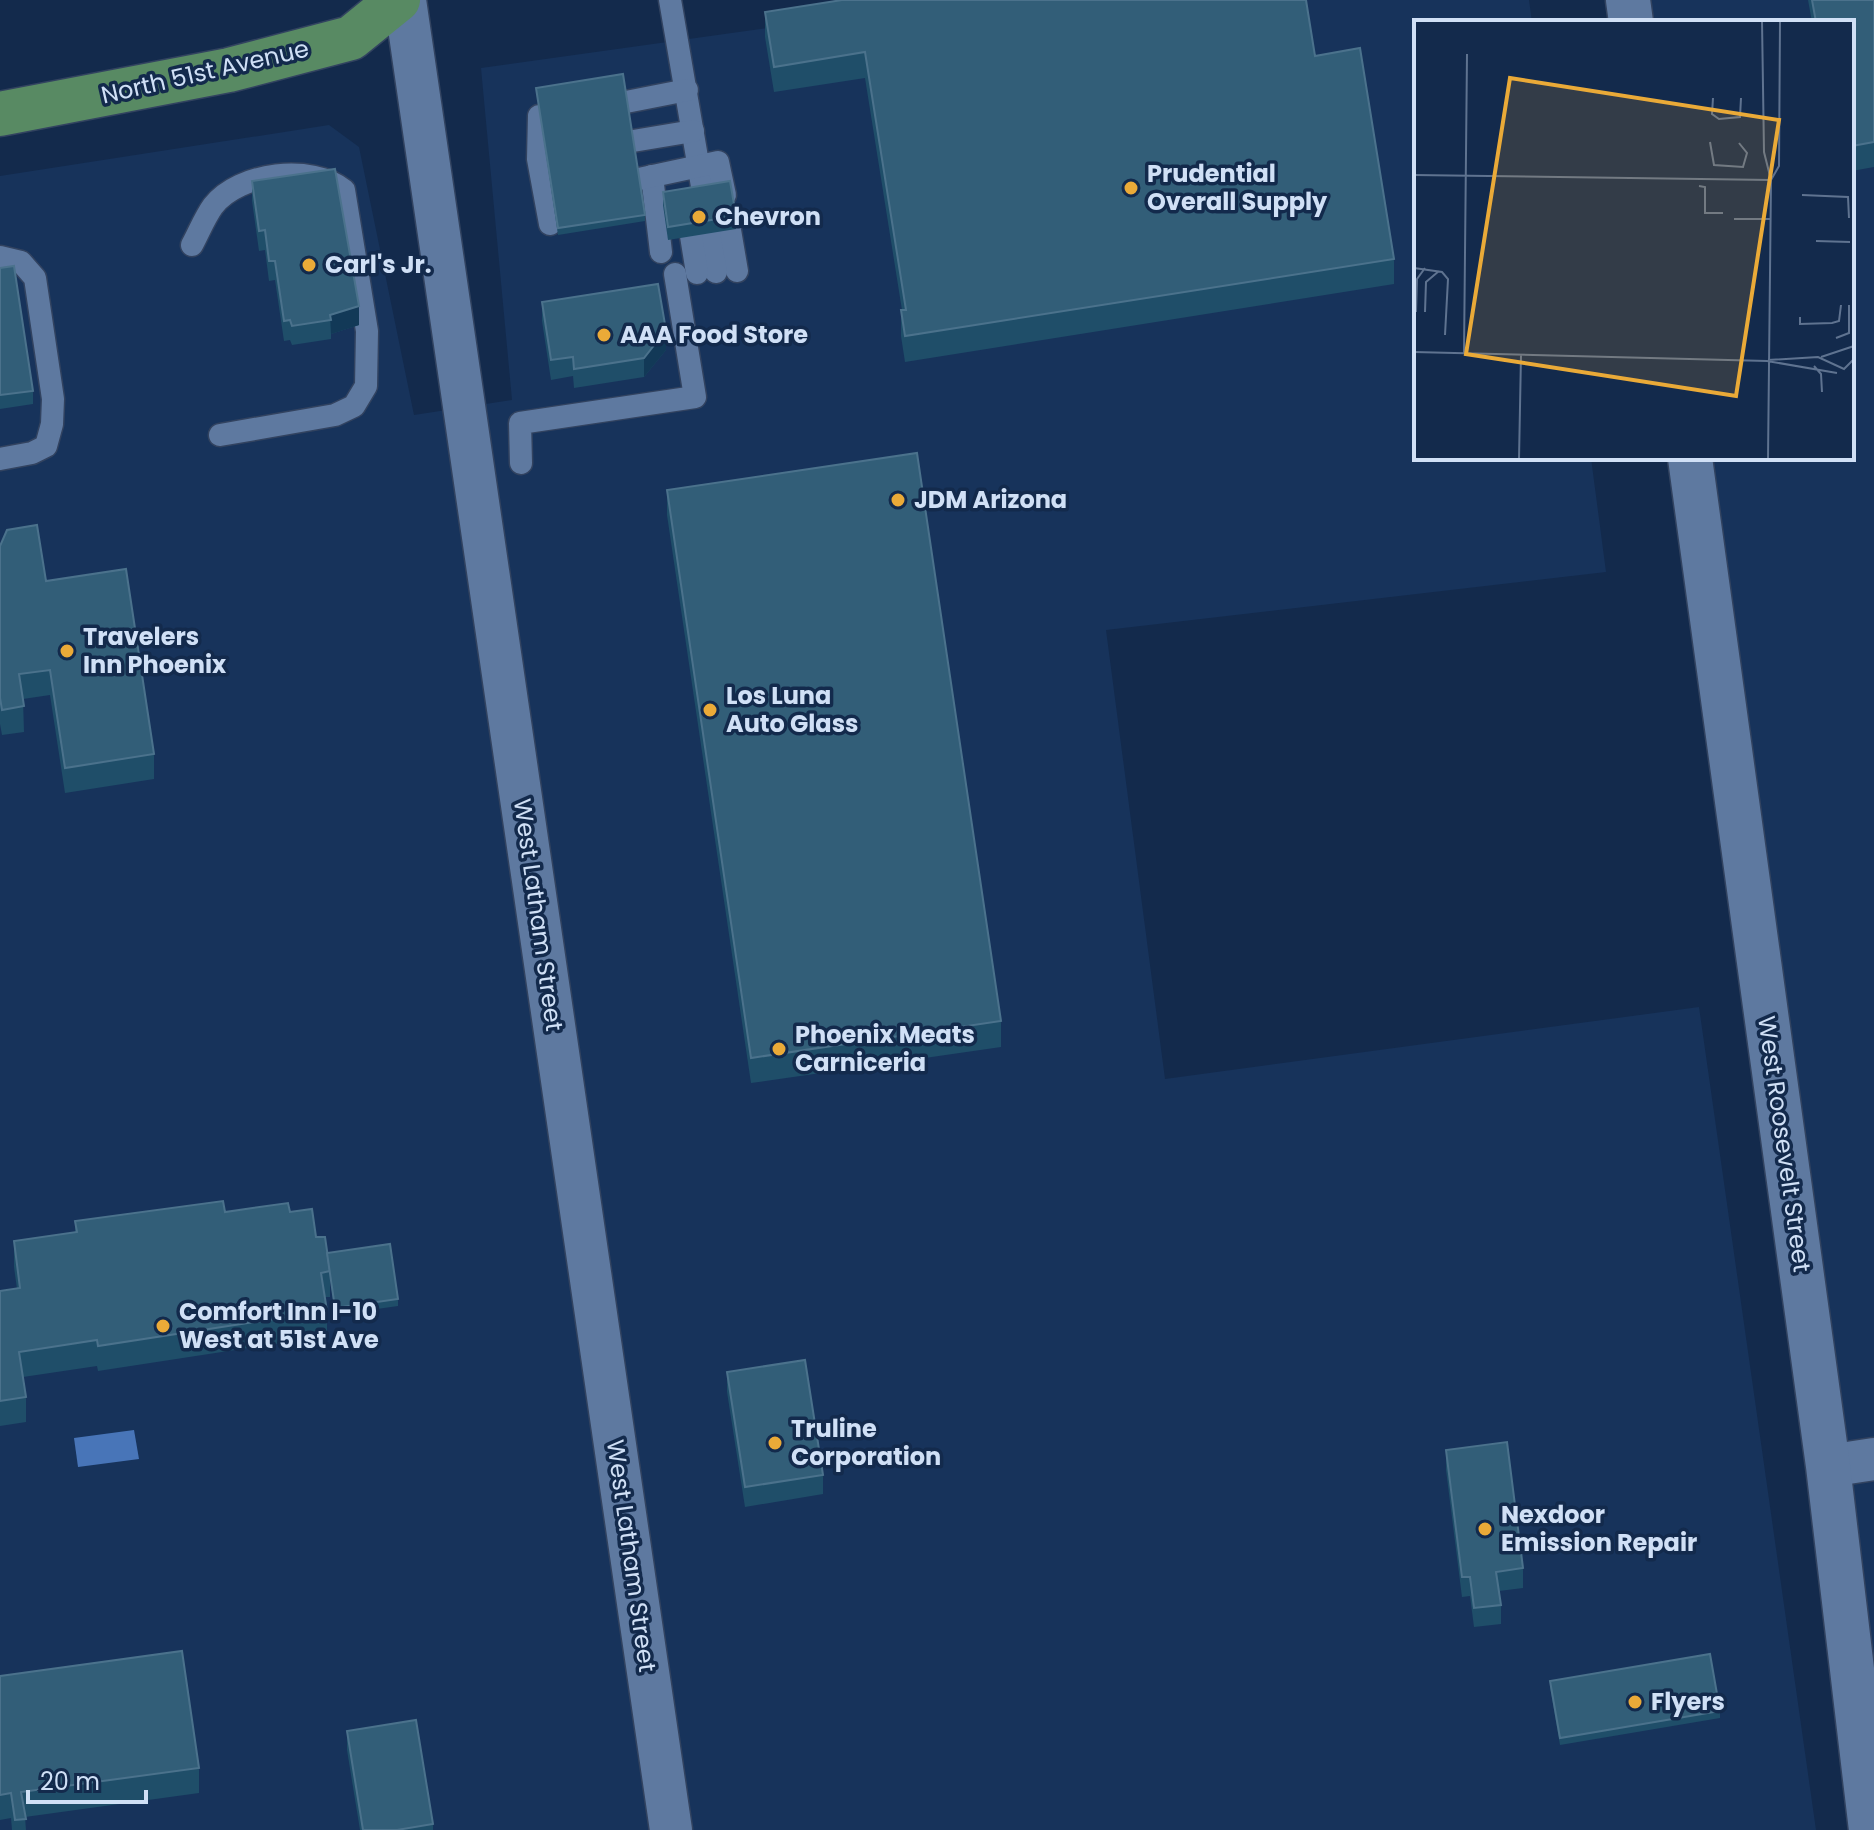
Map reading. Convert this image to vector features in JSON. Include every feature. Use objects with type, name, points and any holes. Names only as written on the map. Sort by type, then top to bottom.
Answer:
[{"type":"main road","name":"North 51st Avenue","points":[[0,114],[229,70],[351,38],[398,0]]},
{"type":"street","name":"West Latham Street","points":[[405,0],[671,1830]]},
{"type":"street","points":[[1628,0],[1631,20]]},
{"type":"street","name":"West Roosevelt Street","points":[[1690,460],[1828,1466],[1871,1830]]},
{"type":"street","points":[[1828,1466],[1874,1459]]},
{"type":"lane","points":[[661,252],[645,177],[689,169],[718,162],[704,198],[689,169],[693,131],[670,0]]},
{"type":"lane","points":[[626,102],[687,90]]},
{"type":"lane","points":[[539,116],[550,224]]},
{"type":"lane","points":[[633,141],[693,131]]},
{"type":"lane","points":[[192,245],[214,205],[228,193],[254,182],[281,175],[310,174],[331,179],[344,190],[367,331],[366,386],[354,406],[335,415],[220,435]]},
{"type":"lane","points":[[521,463],[520,423],[695,397],[710,233]]},
{"type":"lane","points":[[0,257],[21,262],[35,278],[53,399],[52,424],[46,446],[32,453],[0,459]]},
{"type":"shaded area","points":[[968,0],[1529,0],[1532,20],[1414,20],[1414,460],[1591,460],[1606,572],[1106,630],[1165,1079],[1699,1007],[1816,1830],[0,1830],[0,176],[329,125],[359,147],[414,415],[512,400],[481,68]]},
{"type":"shaded area","points":[[1628,0],[1874,0],[1874,1830],[1690,460],[1854,460],[1854,20],[1631,20]]},
{"type":"shaded area","points":[[134,1430],[139,1459],[78,1467],[74,1438]]},
{"type":"building","name":"Prudential Overall Supply","points":[[842,0],[1306,0],[1315,56],[1360,48],[1394,259],[905,336],[901,310],[906,310],[865,52],[774,67],[765,12]]},
{"type":"building","points":[[1812,0],[1874,0],[1874,142],[1854,146],[1854,20],[1816,20]]},
{"type":"building","name":"Chevron","points":[[623,74],[645,215],[558,228],[536,88]]},
{"type":"building","name":"Carl's Jr.","points":[[335,169],[359,306],[330,315],[331,320],[292,326],[290,320],[284,321],[275,261],[269,261],[265,230],[259,231],[252,181]]},
{"type":"building","name":"Chevron","points":[[730,181],[736,216],[668,227],[663,192]]},
{"type":"building","points":[[14,266],[33,391],[0,395],[0,268]]},
{"type":"building","name":"AAA Food Store","points":[[658,284],[666,330],[644,358],[574,369],[573,357],[551,360],[542,302]]},
{"type":"building","points":[[917,453],[1001,1021],[751,1058],[667,490]]},
{"type":"building","name":"Travelers Inn Phoenix","points":[[37,525],[46,581],[126,569],[154,754],[65,768],[50,670],[19,674],[24,706],[2,710],[0,546],[7,530]]},
{"type":"building","name":"Comfort Inn I-10 West at 51st Ave","points":[[223,1201],[225,1212],[288,1203],[290,1212],[312,1209],[316,1237],[325,1237],[330,1271],[321,1273],[327,1311],[98,1346],[97,1340],[19,1352],[26,1397],[0,1401],[0,1291],[20,1288],[14,1241],[77,1232],[75,1221]]},
{"type":"building","points":[[390,1244],[398,1299],[335,1308],[327,1253]]},
{"type":"building","name":"Truline Corporation","points":[[805,1360],[823,1475],[745,1487],[727,1372]]},
{"type":"building","name":"Nexdoor Emission Repair","points":[[1507,1442],[1523,1568],[1496,1572],[1501,1605],[1474,1608],[1470,1577],[1462,1577],[1446,1450]]},
{"type":"building","points":[[182,1651],[199,1768],[21,1792],[26,1819],[15,1820],[11,1793],[0,1795],[0,1676]]},
{"type":"building","name":"Flyers","points":[[1710,1654],[1720,1711],[1560,1738],[1550,1681]]},
{"type":"building","points":[[416,1720],[433,1824],[397,1830],[363,1830],[347,1731]]},
{"type":"place","name":"Prudential Overall Supply","points":[[1131,188]]},
{"type":"place","name":"Chevron","points":[[699,217]]},
{"type":"place","name":"Carl's Jr.","points":[[309,265]]},
{"type":"place","name":"AAA Food Store","points":[[604,335]]},
{"type":"place","name":"JDM Arizona","points":[[898,500]]},
{"type":"place","name":"Travelers Inn Phoenix","points":[[67,651]]},
{"type":"place","name":"Los Luna Auto Glass","points":[[710,710]]},
{"type":"place","name":"Phoenix Meats Carniceria","points":[[779,1049]]},
{"type":"place","name":"Comfort Inn I-10 West at 51st Ave","points":[[163,1326]]},
{"type":"place","name":"Truline Corporation","points":[[775,1443]]},
{"type":"place","name":"Nexdoor Emission Repair","points":[[1485,1529]]},
{"type":"place","name":"Flyers","points":[[1635,1702]]}]
